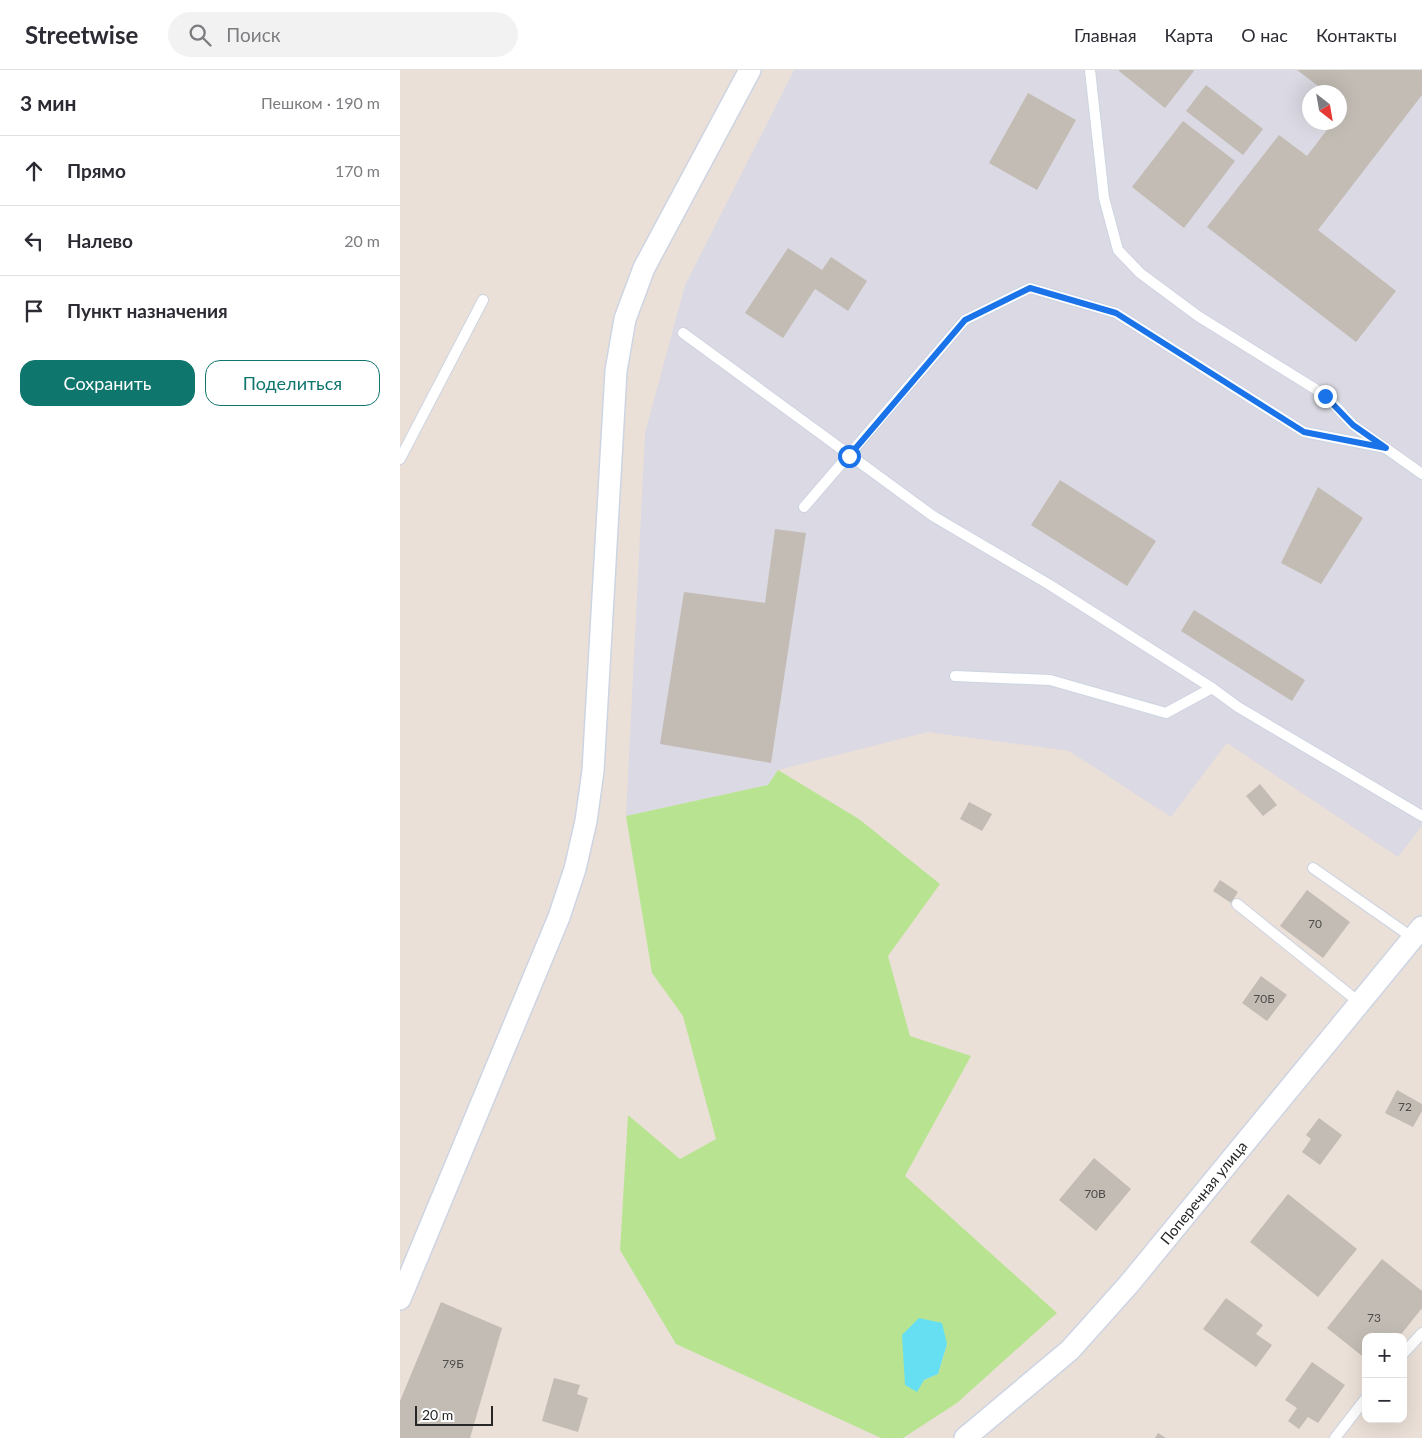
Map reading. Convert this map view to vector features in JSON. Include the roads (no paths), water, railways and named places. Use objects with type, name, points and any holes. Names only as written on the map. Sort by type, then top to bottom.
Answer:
[{"type":"street","points":[[400,1299],[559,917],[575,869],[586,821],[593,772],[616,371],[625,319],[644,268],[750,70]]},
{"type":"street","name":"Поперечная улица","points":[[965,1438],[1014,1399],[1070,1350],[1129,1284],[1418,932]]},
{"type":"lane","points":[[1090,70],[1104,198],[1118,250],[1140,273],[1198,316],[1325,396],[1353,425],[1422,474]]},
{"type":"lane","points":[[804,507],[965,320],[1030,288],[1116,313],[1304,432],[1386,448]]},
{"type":"lane","points":[[400,459],[483,300]]},
{"type":"lane","points":[[682,333],[933,516],[1050,585],[1212,688],[1238,707],[1422,816]]},
{"type":"lane","points":[[955,676],[1050,680],[1166,713],[1212,688]]},
{"type":"lane","points":[[1313,868],[1418,932]]},
{"type":"lane","points":[[1237,904],[1360,1003]]},
{"type":"lane","points":[[1407,1350],[1422,1333]]},
{"type":"lane","points":[[1335,1438],[1362,1403]]},
{"type":"water","points":[[919,1318],[942,1323],[947,1344],[938,1374],[924,1380],[917,1392],[905,1385],[902,1335]]}]
